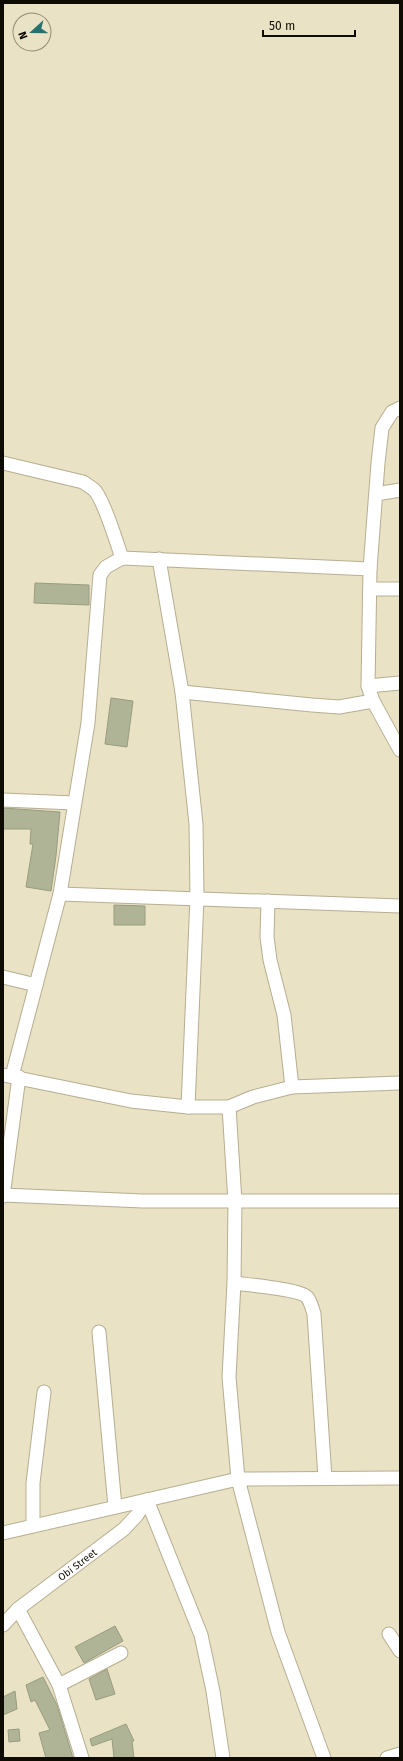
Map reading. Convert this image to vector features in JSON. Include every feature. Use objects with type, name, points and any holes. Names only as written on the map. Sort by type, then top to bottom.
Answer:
[{"type":"street","points":[[400,408],[392,412],[382,428],[370,569],[368,686],[373,701],[400,750]]},
{"type":"street","points":[[3,463],[83,482],[90,487],[96,492],[122,558]]},
{"type":"street","points":[[376,494],[400,490]]},
{"type":"street","points":[[370,569],[122,558],[106,567],[100,575],[88,723],[60,894],[11,1076],[3,1196],[143,1201],[235,1202],[400,1200]]},
{"type":"street","points":[[160,559],[182,692],[196,824],[197,898],[188,1107]]},
{"type":"street","points":[[370,589],[400,589]]},
{"type":"street","points":[[368,686],[400,682]]},
{"type":"street","points":[[182,692],[339,707],[373,701]]},
{"type":"street","points":[[3,800],[74,803]]},
{"type":"street","points":[[60,894],[400,906]]},
{"type":"street","points":[[268,901],[267,937],[270,960],[284,1015],[292,1087]]},
{"type":"street","points":[[3,977],[36,985]]},
{"type":"street","points":[[11,1076],[131,1101],[188,1107],[229,1107],[253,1097],[292,1087],[400,1083]]},
{"type":"street","points":[[229,1107],[235,1202],[234,1283],[229,1377],[238,1479],[278,1632],[324,1758]]},
{"type":"street","points":[[234,1283],[293,1291],[306,1295],[311,1302],[314,1314],[325,1478]]},
{"type":"street","points":[[99,1332],[115,1507]]},
{"type":"street","points":[[33,1526],[33,1483],[44,1392]]},
{"type":"street","points":[[3,1533],[238,1479],[400,1479]]},
{"type":"street","points":[[147,1500],[201,1635],[213,1691],[223,1758]]},
{"type":"street","name":"Obi Street","points":[[3,1625],[18,1609],[124,1529],[137,1515],[147,1500]]},
{"type":"street","points":[[18,1609],[59,1685],[82,1758]]},
{"type":"street","points":[[389,1634],[400,1651]]},
{"type":"street","points":[[59,1685],[121,1653]]},
{"type":"street","points":[[387,1758],[400,1754]]},
{"type":"building","points":[[35,583],[89,585],[89,605],[34,603]]},
{"type":"building","points":[[111,698],[133,701],[127,747],[105,744]]},
{"type":"building","points":[[3,808],[60,812],[51,891],[26,887],[33,844],[30,844],[31,829],[3,829]]},
{"type":"building","points":[[114,905],[145,906],[145,925],[114,925]]},
{"type":"building","points":[[115,1626],[123,1641],[84,1663],[75,1647]]},
{"type":"building","points":[[107,1669],[115,1694],[96,1700],[89,1679]]},
{"type":"building","points":[[43,1677],[57,1705],[73,1758],[46,1758],[39,1733],[50,1730],[35,1700],[31,1702],[26,1685]]},
{"type":"building","points":[[15,1691],[17,1709],[3,1715],[3,1697]]},
{"type":"building","points":[[126,1724],[134,1741],[132,1741],[134,1758],[114,1758],[112,1739],[92,1746],[90,1739]]},
{"type":"building","points":[[19,1729],[20,1741],[9,1742],[8,1730]]}]
